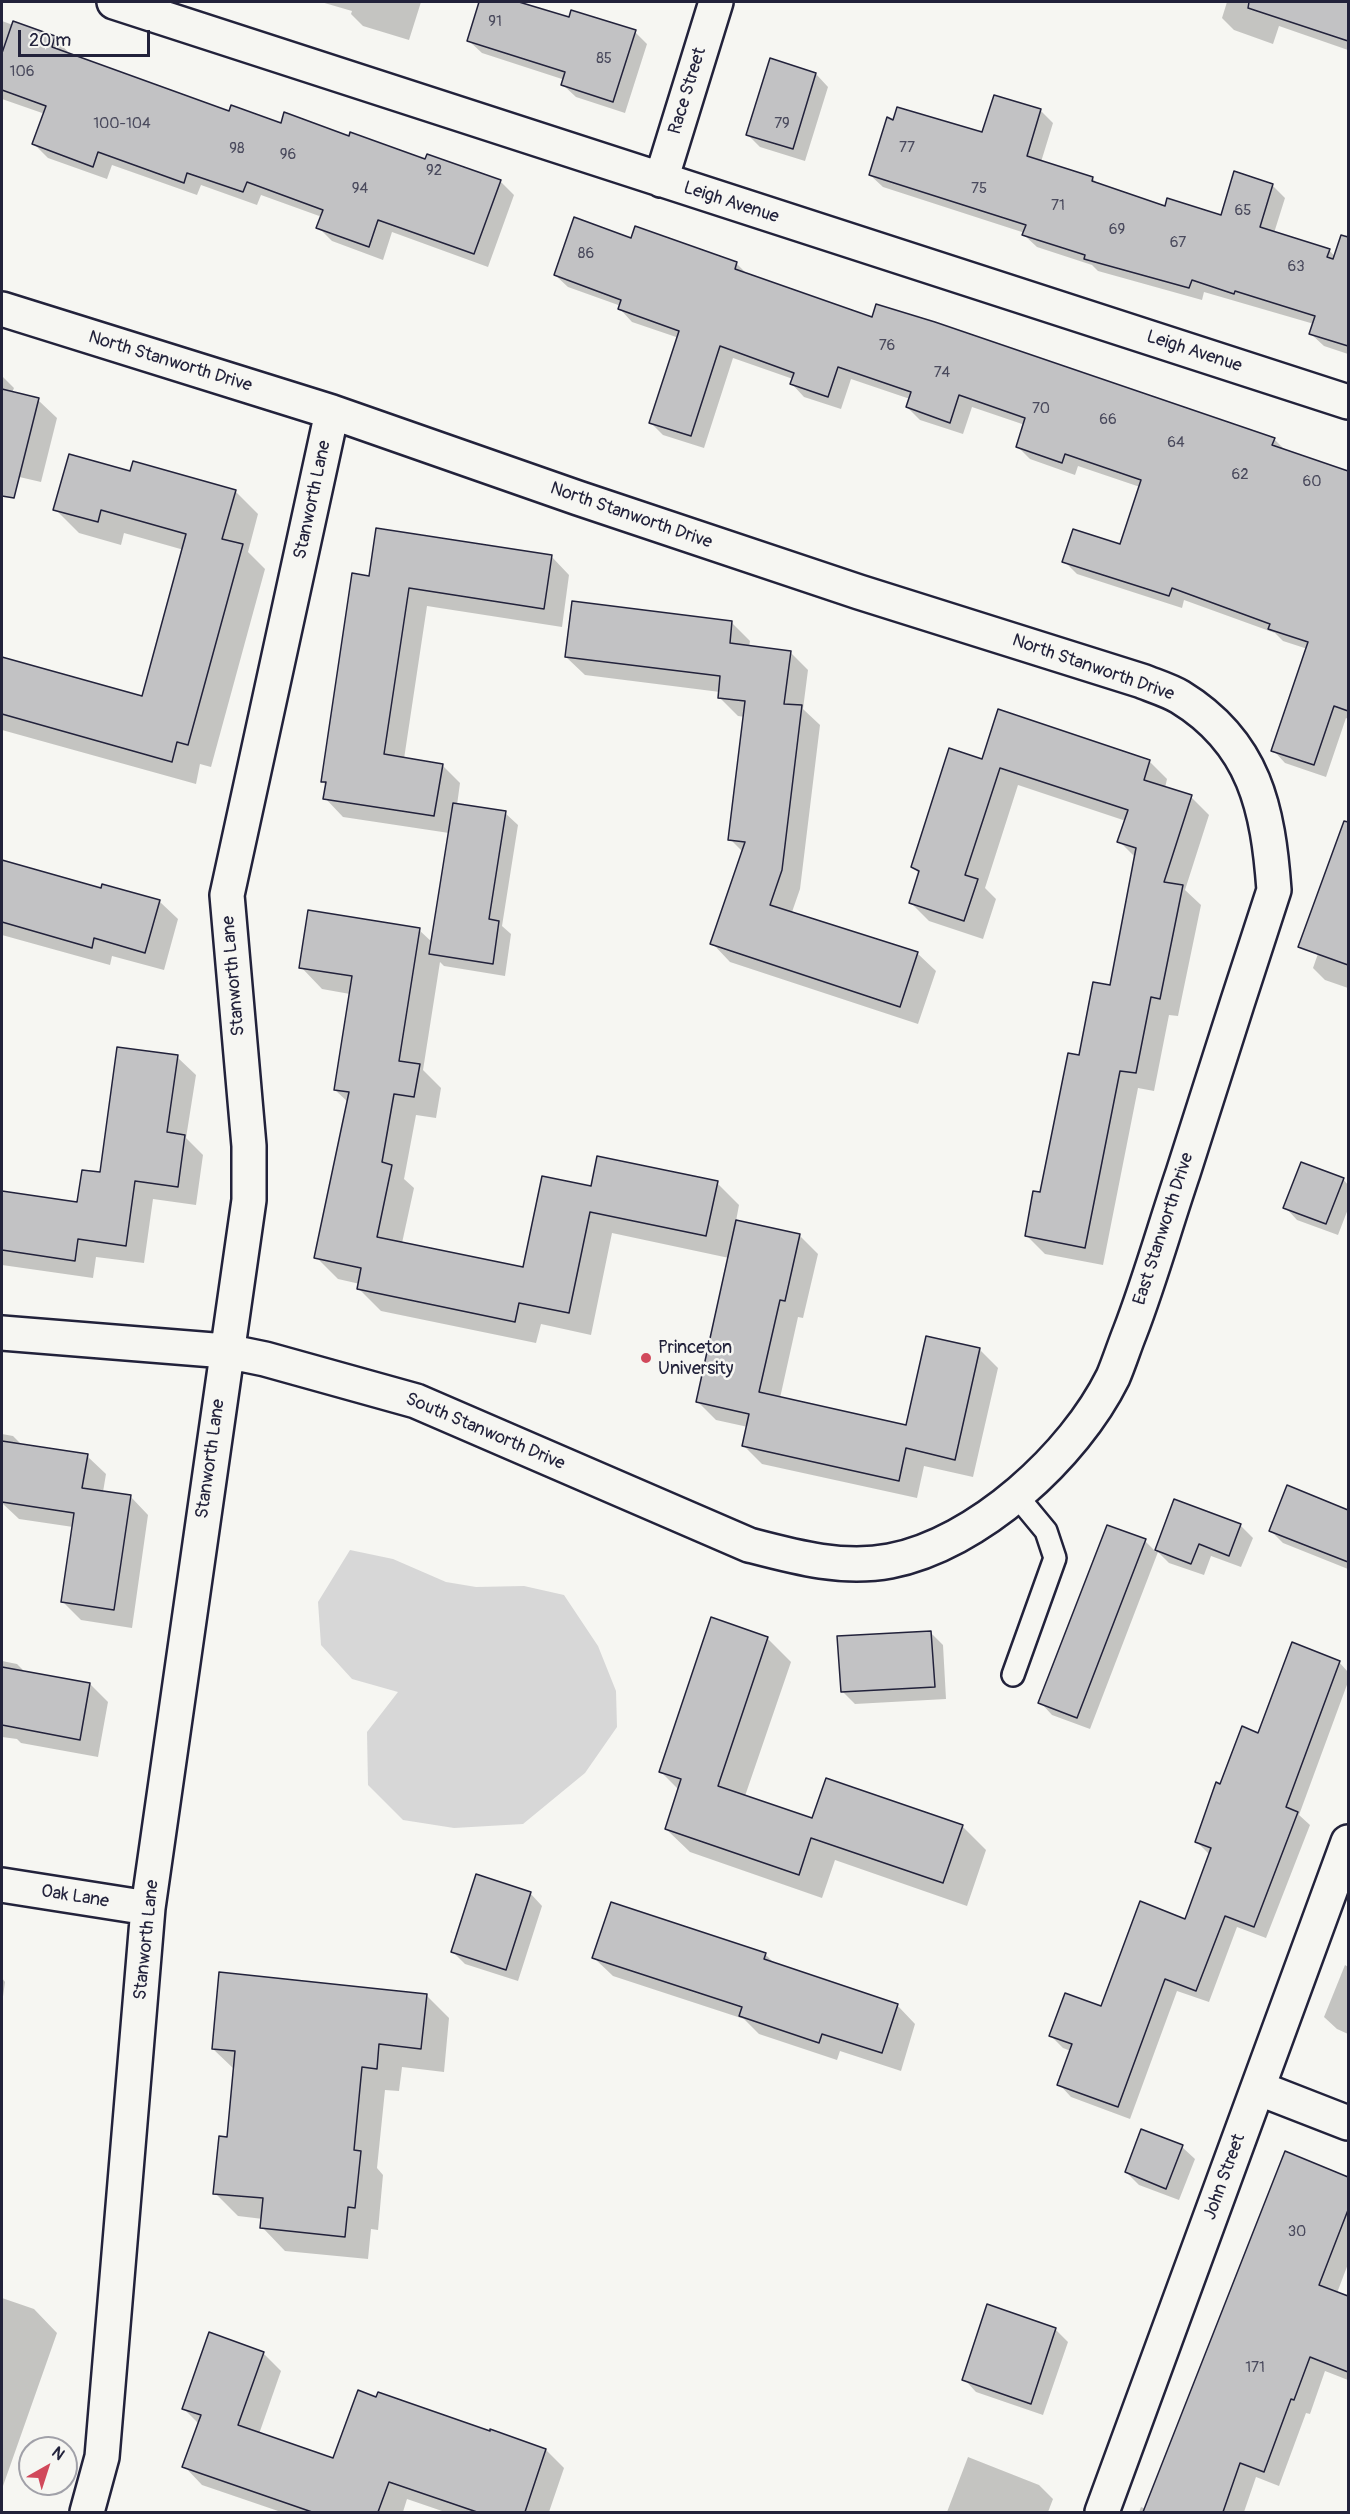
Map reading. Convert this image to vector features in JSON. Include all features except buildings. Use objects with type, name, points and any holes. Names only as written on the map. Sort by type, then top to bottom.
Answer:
[{"type":"street","name":"Leigh Avenue","points":[[114,2],[1348,402]]},
{"type":"street","name":"Race Street","points":[[661,180],[716,2]]},
{"type":"street","name":"North Stanworth Drive","points":[[2,309],[332,412],[578,498],[859,592],[1142,681],[1179,697],[1215,724],[1241,755]]},
{"type":"street","name":"Stanworth Lane","points":[[87,2512],[102,2457],[148,1908],[249,1200],[249,1146],[227,895],[332,412]]},
{"type":"street","name":"East Stanworth Drive","points":[[848,1564],[890,1561],[934,1548],[981,1523],[1017,1496],[1054,1458],[1086,1420],[1112,1378],[1141,1302],[1274,890],[1270,838],[1259,792],[1241,755]]},
{"type":"street","name":"South Stanworth Drive","points":[[2,1333],[226,1352],[265,1359],[416,1401],[748,1545],[803,1560],[848,1564]]},
{"type":"street","name":"John Street","points":[[1102,2512],[1348,1842]]},
{"type":"street","name":"Oak Lane","points":[[2,1885],[148,1908]]},
{"type":"street","points":[[1258,2088],[1348,2123]]},
{"type":"lane","points":[[1013,1675],[1055,1558],[1046,1531],[1017,1496]]},
{"type":"shaded area","points":[[350,1550],[393,1559],[446,1582],[476,1587],[524,1586],[564,1595],[598,1646],[616,1691],[617,1727],[585,1773],[523,1824],[454,1828],[403,1820],[368,1785],[367,1732],[398,1692],[352,1679],[321,1645],[318,1602]]},
{"type":"place","name":"Princeton University","points":[[646,1358]]}]
